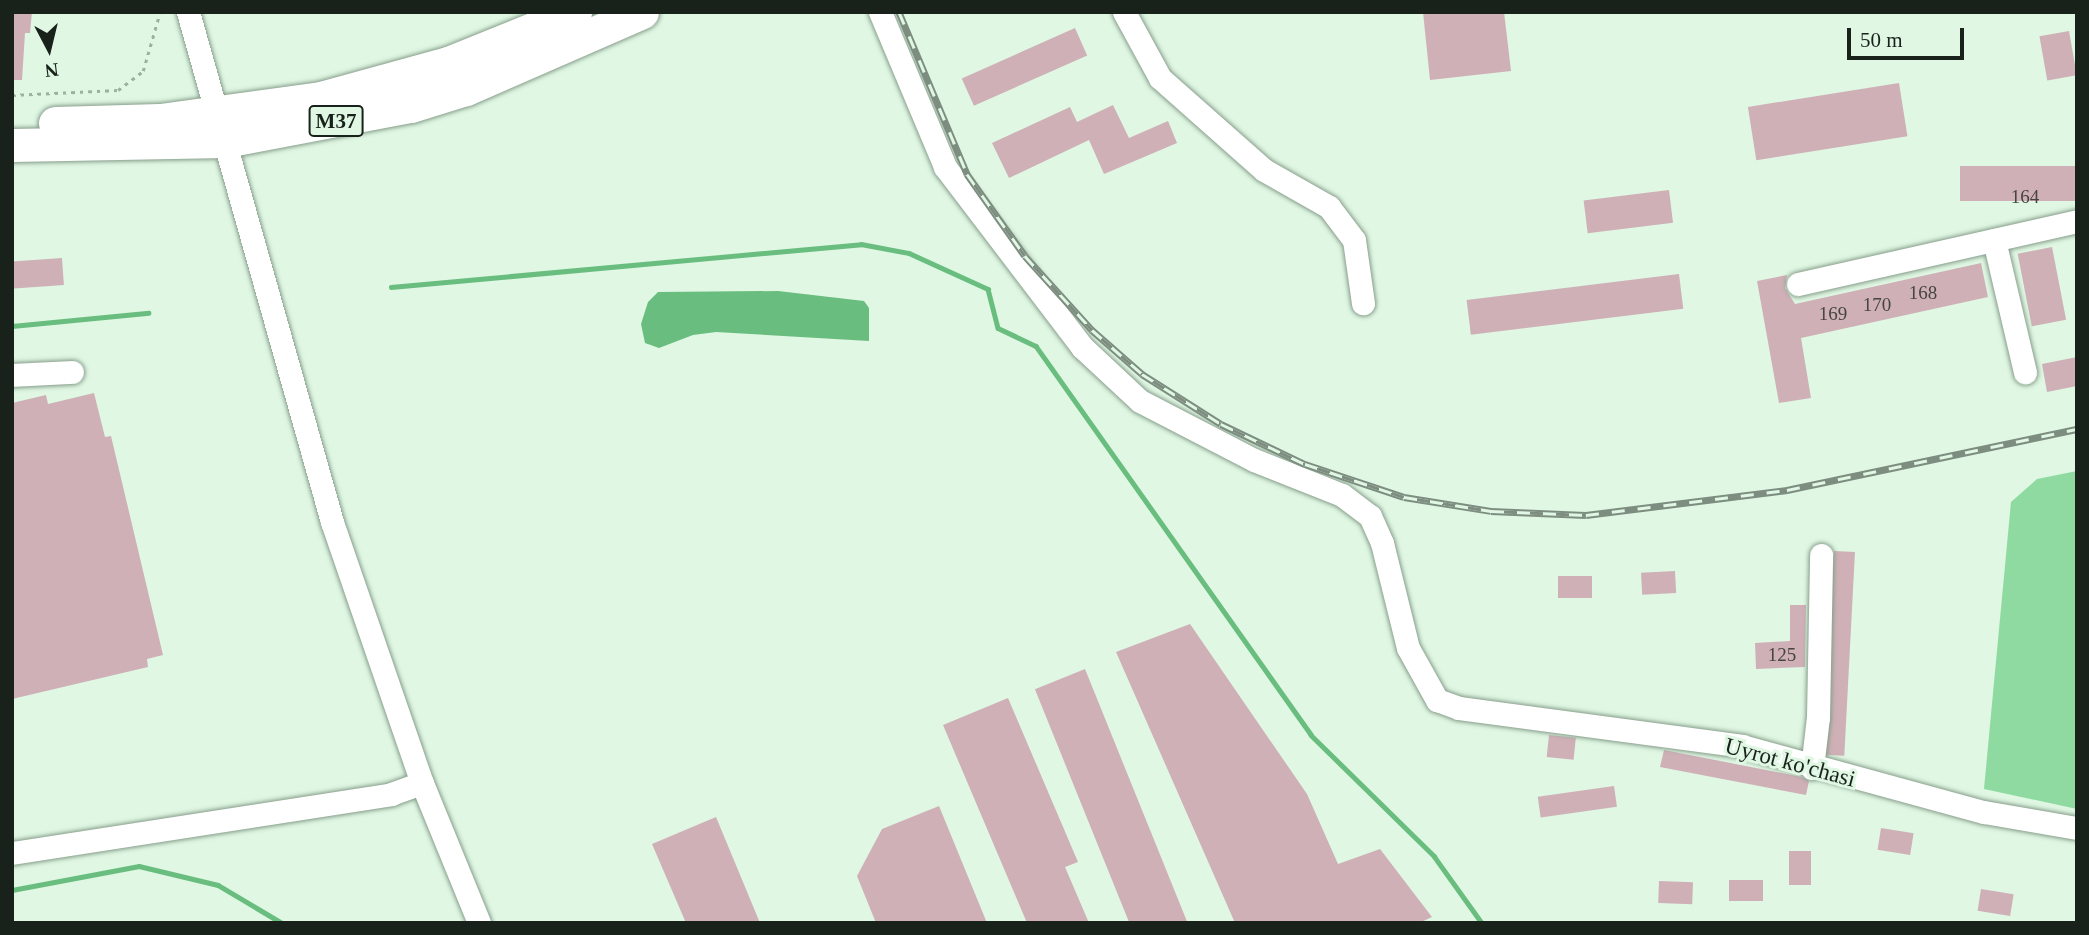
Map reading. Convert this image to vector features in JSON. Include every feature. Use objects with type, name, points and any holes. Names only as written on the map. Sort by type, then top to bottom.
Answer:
[{"type":"highway","name":"M37","points":[[12,122],[160,120],[221,127],[448,63],[575,12]]},
{"type":"highway","name":"M37","points":[[12,145],[221,127],[422,102],[466,89],[642,12]]},
{"type":"street","points":[[188,12],[332,522],[422,783],[479,923]]},
{"type":"street","name":"Uyrot ko'chasi","points":[[880,12],[945,167],[1082,347],[1140,401],[1254,460],[1342,495],[1370,516],[1382,543],[1408,648],[1437,700],[1459,708],[1742,746],[1811,768],[1984,812],[2077,828]]},
{"type":"street","points":[[1124,12],[1160,78],[1264,170],[1329,207],[1354,240],[1363,303]]},
{"type":"street","points":[[1798,284],[2077,221]]},
{"type":"street","points":[[1994,240],[2025,372]]},
{"type":"street","points":[[12,375],[72,372]]},
{"type":"street","points":[[1811,768],[1818,717],[1821,555]]},
{"type":"street","points":[[12,853],[391,794],[422,783]]},
{"type":"path","points":[[12,95],[118,90],[143,71],[160,12]]},
{"type":"shaded area","points":[[778,291],[864,301],[869,308],[869,341],[716,332],[693,335],[659,348],[645,343],[641,324],[648,302],[658,292]]},
{"type":"shaded area","points":[[2077,471],[2077,809],[1984,789],[2011,502],[2037,479]]},
{"type":"building","points":[[12,12],[32,12],[30,33],[25,33],[22,80],[12,80]]},
{"type":"building","points":[[1423,12],[1504,12],[1511,71],[1430,80]]},
{"type":"building","points":[[1075,28],[1087,55],[974,106],[962,78]]},
{"type":"building","points":[[2069,31],[2077,75],[2047,81],[2039,36]]},
{"type":"building","points":[[1899,83],[1907,136],[1756,160],[1748,107]]},
{"type":"building","points":[[1113,105],[1129,138],[1168,121],[1177,143],[1104,174],[1089,140],[1009,178],[992,143],[1070,107],[1077,122]]},
{"type":"building","points":[[1960,166],[2077,166],[2077,201],[1960,201]]},
{"type":"building","points":[[1669,190],[1673,223],[1588,233],[1584,200]]},
{"type":"building","points":[[2052,247],[2066,320],[2032,326],[2018,254]]},
{"type":"building","points":[[62,258],[64,285],[14,288],[12,261]]},
{"type":"building","points":[[1981,263],[1988,297],[1801,338],[1811,398],[1779,403],[1757,281],[1787,275],[1785,288],[1795,304]]},
{"type":"building","points":[[1679,274],[1683,309],[1471,335],[1467,300]]},
{"type":"building","points":[[2077,357],[2077,386],[2047,392],[2042,364]]},
{"type":"building","points":[[94,393],[105,437],[111,436],[163,655],[147,659],[148,667],[12,699],[12,403],[46,395],[48,404]]},
{"type":"building","points":[[1834,551],[1855,552],[1844,756],[1823,755]]},
{"type":"building","points":[[1675,571],[1676,593],[1642,595],[1641,573]]},
{"type":"building","points":[[1558,576],[1592,576],[1592,598],[1558,598]]},
{"type":"building","points":[[1790,605],[1806,605],[1805,667],[1756,669],[1755,643],[1790,641]]},
{"type":"building","points":[[1190,624],[1307,794],[1338,864],[1380,849],[1432,917],[1419,923],[1235,923],[1116,652]]},
{"type":"building","points":[[1085,669],[1188,923],[1129,923],[1035,689]]},
{"type":"building","points":[[1008,698],[1078,862],[1065,867],[1089,923],[1027,923],[943,725]]},
{"type":"building","points":[[1549,735],[1576,738],[1574,760],[1547,757]]},
{"type":"building","points":[[1664,750],[1802,777],[1809,781],[1806,795],[1660,767]]},
{"type":"building","points":[[1614,786],[1617,807],[1541,818],[1538,797]]},
{"type":"building","points":[[939,806],[987,923],[876,923],[857,876],[882,829]]},
{"type":"building","points":[[716,817],[760,923],[686,923],[652,844]]},
{"type":"building","points":[[1881,828],[1914,833],[1910,855],[1878,850]]},
{"type":"building","points":[[1789,851],[1811,851],[1811,885],[1789,885]]},
{"type":"building","points":[[1729,880],[1763,880],[1763,901],[1729,901]]},
{"type":"building","points":[[1659,881],[1693,882],[1692,904],[1658,903]]},
{"type":"building","points":[[1981,889],[2014,894],[2010,916],[1978,911]]},
{"type":"waterway","points":[[391,287],[861,244],[909,253],[988,289],[998,328],[1036,346],[1311,735],[1434,856],[1482,923]]},
{"type":"waterway","points":[[12,326],[148,313]]},
{"type":"waterway","points":[[12,890],[139,866],[218,885],[282,923]]},
{"type":"railway","points":[[899,12],[967,174],[1025,256],[1092,330],[1142,374],[1221,424],[1305,464],[1404,497],[1491,511],[1586,515],[1787,490],[2077,429]]}]
